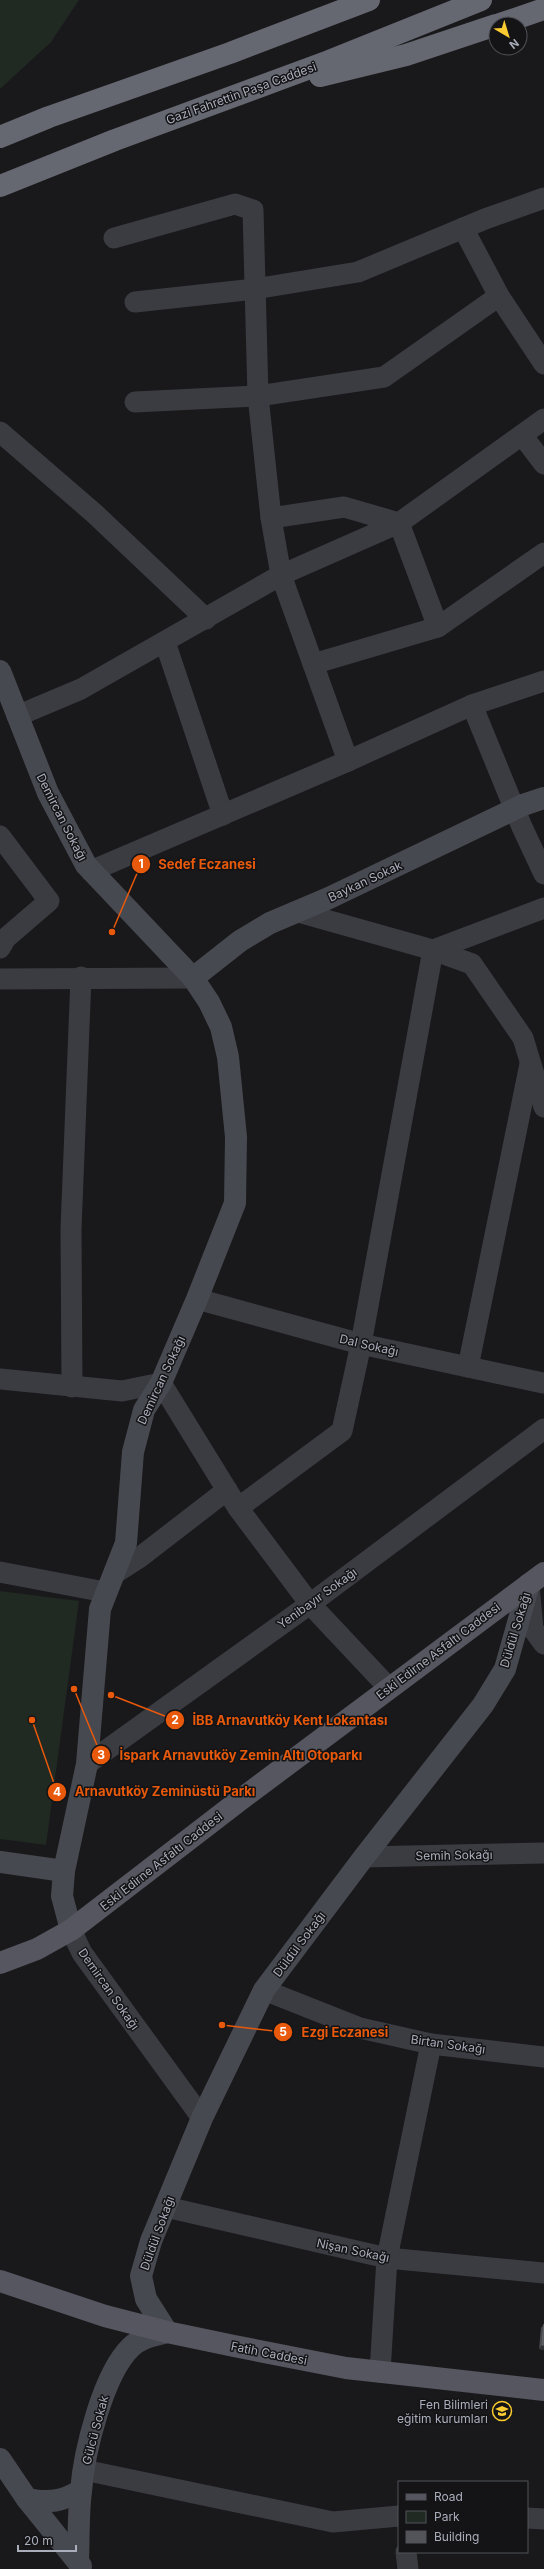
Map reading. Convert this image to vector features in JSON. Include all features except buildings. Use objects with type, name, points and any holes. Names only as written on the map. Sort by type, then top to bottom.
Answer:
[{"type":"highway","name":"Gazi Fahrettin Paşa Caddesi","points":[[0,186],[115,140],[235,96],[481,0]]},
{"type":"highway","points":[[0,137],[56,114],[230,53],[367,1]]},
{"type":"highway","points":[[523,16],[544,9]]},
{"type":"highway","points":[[235,96],[406,55],[488,28]]},
{"type":"main road","name":"Demircan Sokağı","points":[[0,671],[48,793],[78,852],[91,870],[193,978],[209,1002],[222,1027],[232,1083],[237,1170],[235,1203],[161,1384],[144,1410],[132,1452],[126,1543],[100,1609],[87,1764],[64,1871],[62,1896],[71,1930]]},
{"type":"main road","name":"Baykan Sokak","points":[[193,978],[240,941],[270,923],[298,912],[515,809],[544,798]]},
{"type":"main road","name":"Eski Edirne Asfaltı Caddesi","points":[[0,1963],[37,1949],[71,1930],[537,1578]]},
{"type":"main road","name":"Düldül Sokağı","points":[[168,2332],[146,2299],[141,2276],[151,2241],[202,2118],[264,1990],[364,1857],[487,1699],[504,1669],[537,1578]]},
{"type":"main road","points":[[0,1862],[64,1871]]},
{"type":"main road","name":"Fatih Caddesi","points":[[0,2281],[105,2316],[168,2332],[346,2368],[544,2390]]},
{"type":"main road","name":"Gülcü Sokak","points":[[80,2565],[82,2480],[90,2440],[108,2382],[123,2357],[132,2346],[143,2339],[168,2332]]},
{"type":"main road","points":[[0,2459],[27,2499],[80,2565]]},
{"type":"main road","points":[[27,2499],[45,2502],[61,2501],[82,2480]]},
{"type":"street","points":[[134,302],[255,289],[358,272],[463,228],[544,198]]},
{"type":"street","points":[[114,238],[235,204],[253,210],[258,396],[271,518],[281,575],[348,762]]},
{"type":"street","points":[[463,228],[500,296],[544,364]]},
{"type":"street","points":[[135,402],[258,396],[384,377],[500,296]]},
{"type":"street","points":[[17,716],[81,689],[281,575],[399,523],[544,419]]},
{"type":"street","points":[[0,432],[96,514],[206,619]]},
{"type":"street","points":[[522,435],[544,464]]},
{"type":"street","points":[[271,518],[344,506],[399,523]]},
{"type":"street","points":[[399,523],[438,627]]},
{"type":"street","points":[[313,664],[438,627],[544,553]]},
{"type":"street","points":[[165,642],[223,815]]},
{"type":"street","points":[[91,870],[348,762],[472,705],[544,681]]},
{"type":"street","points":[[472,705],[515,809],[544,874]]},
{"type":"street","points":[[0,836],[49,901],[6,938],[0,948]]},
{"type":"street","points":[[433,950],[544,908]]},
{"type":"street","points":[[298,912],[433,950],[472,964],[522,1038],[544,1107]]},
{"type":"street","points":[[238,1508],[342,1431],[361,1344],[433,950]]},
{"type":"street","points":[[72,1387],[71,1229],[81,977]]},
{"type":"street","points":[[0,979],[81,977],[193,978]]},
{"type":"street","points":[[468,1367],[530,1063]]},
{"type":"street","name":"Dal Sokağı","points":[[197,1299],[361,1344],[544,1385]]},
{"type":"street","points":[[0,1379],[122,1391],[161,1384],[238,1508],[310,1604],[390,1688]]},
{"type":"street","name":"Yenibayır Sokağı","points":[[87,1764],[310,1604],[544,1430]]},
{"type":"street","points":[[0,1572],[110,1583],[139,1558],[227,1490]]},
{"type":"street","points":[[537,1578],[533,1629],[544,1644]]},
{"type":"street","name":"Semih Sokağı","points":[[364,1857],[544,1853]]},
{"type":"street","name":"Demircan Sokağı","points":[[71,1930],[82,1953],[202,2118]]},
{"type":"street","name":"Birtan Sokağı","points":[[264,1990],[360,2028],[431,2044],[544,2057]]},
{"type":"street","points":[[380,2372],[387,2258],[431,2044]]},
{"type":"street","name":"Nişan Sokağı","points":[[166,2207],[387,2258],[544,2273]]},
{"type":"street","points":[[82,2480],[333,2522],[398,2516]]},
{"type":"street","points":[[528,2518],[544,2518]]},
{"type":"street","points":[[406,2553],[408,2569]]},
{"type":"green space","points":[[0,0],[79,0],[51,42],[0,89]]},
{"type":"green space","points":[[0,1591],[79,1601],[46,1845],[0,1839]]},
{"type":"place","name":"Sedef Eczanesi","points":[[112,932]]},
{"type":"place","name":"İspark Arnavutköy Zemin Altı Otoparkı","points":[[74,1689]]},
{"type":"place","name":"İBB Arnavutköy Kent Lokantası","points":[[111,1695]]},
{"type":"place","name":"Arnavutköy Zeminüstü Parkı","points":[[32,1720]]},
{"type":"place","name":"Ezgi Eczanesi","points":[[222,2025]]},
{"type":"place","name":"Fen Bilimleri eğitim kurumları","points":[[502,2411]]}]
